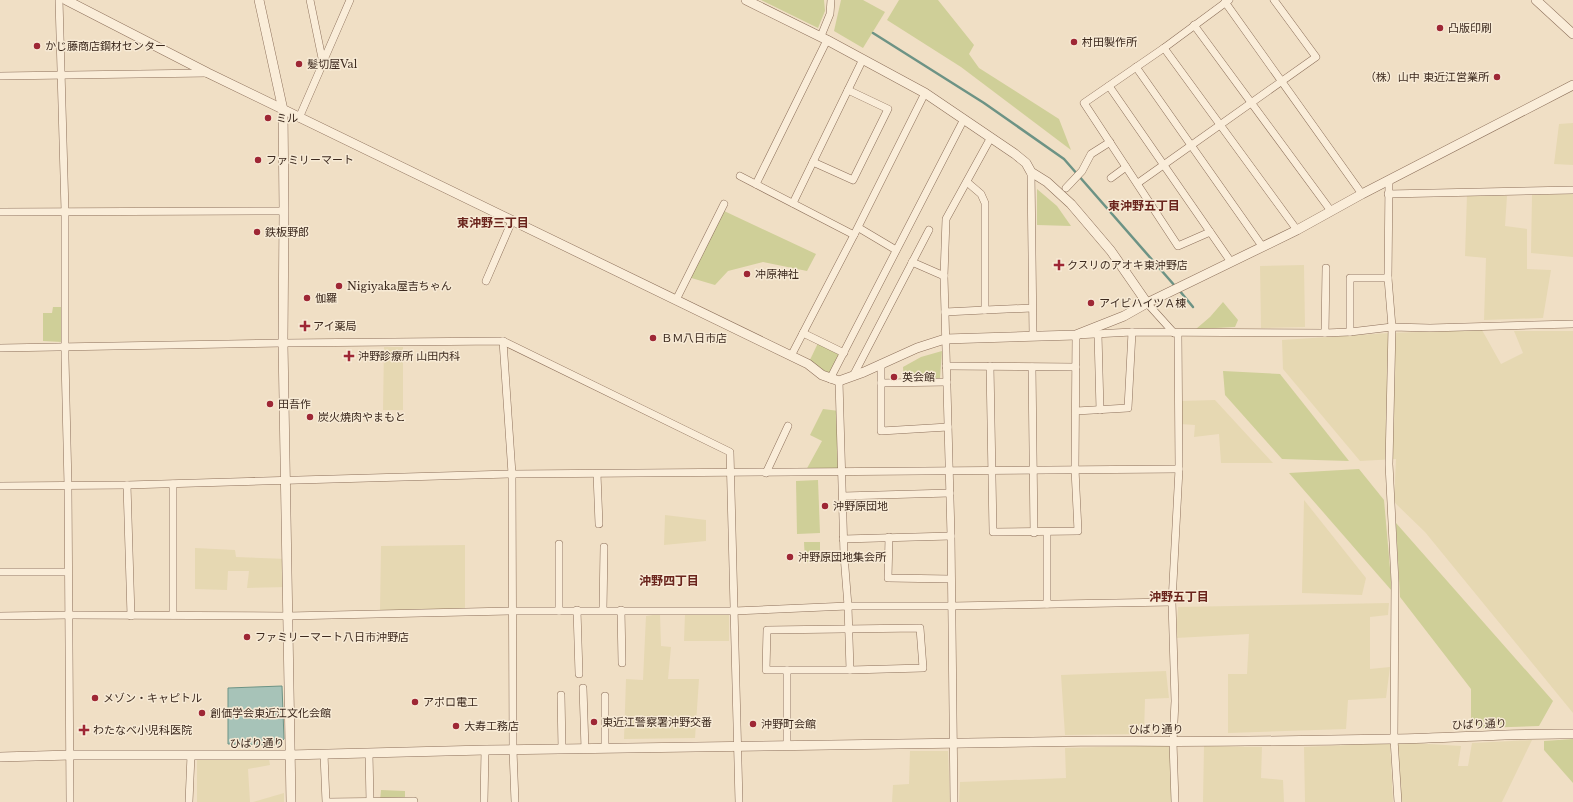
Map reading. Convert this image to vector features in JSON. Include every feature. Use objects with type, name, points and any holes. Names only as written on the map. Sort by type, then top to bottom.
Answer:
[{"type":"street","points":[[59,0],[65,211],[65,346],[71,756],[70,802]]},
{"type":"street","points":[[66,0],[299,118],[808,364],[822,375],[834,380],[853,376],[917,348],[946,340],[1132,332],[1325,333],[1350,332],[1392,327],[1430,328],[1573,324]]},
{"type":"street","points":[[259,0],[283,110],[283,343],[291,802]]},
{"type":"street","points":[[310,0],[323,63]]},
{"type":"street","points":[[299,118],[350,0]]},
{"type":"street","points":[[746,0],[824,38],[925,93],[964,119],[990,139],[1015,154],[1026,164],[1031,172],[1047,182],[1071,204],[1111,251],[1147,303],[1176,333],[1179,469],[1172,602],[1175,701],[1173,742],[1175,802]]},
{"type":"street","points":[[756,184],[824,38],[830,14],[831,0]]},
{"type":"street","points":[[1138,183],[1316,57],[1274,0]]},
{"type":"street","points":[[1536,0],[1573,34]]},
{"type":"street","points":[[1210,232],[1178,246],[1084,103],[1164,48],[1227,1],[1362,194]]},
{"type":"street","points":[[1194,25],[1331,211]]},
{"type":"street","points":[[1164,48],[1297,230]]},
{"type":"street","points":[[793,203],[863,59]]},
{"type":"street","points":[[1136,67],[1262,246]]},
{"type":"street","points":[[0,76],[101,76],[208,73]]},
{"type":"street","points":[[1076,335],[1124,316],[1147,303],[1297,230],[1362,194],[1573,85]]},
{"type":"street","points":[[1109,86],[1231,262]]},
{"type":"street","points":[[813,162],[853,180],[888,109],[848,90]]},
{"type":"street","points":[[791,356],[859,228],[925,93]]},
{"type":"street","points":[[850,670],[848,606],[843,538],[843,496],[834,380],[844,353],[964,119]]},
{"type":"street","points":[[954,802],[952,579],[944,276],[946,219],[990,139]]},
{"type":"street","points":[[1066,188],[1082,171],[1091,154],[1110,142]]},
{"type":"street","points":[[1111,178],[1126,167]]},
{"type":"street","points":[[1031,172],[1033,336]]},
{"type":"street","points":[[740,176],[854,235]]},
{"type":"street","points":[[1389,180],[1388,278],[1392,327],[1389,464],[1395,582],[1394,739],[1398,802]]},
{"type":"street","points":[[967,182],[981,194],[986,204],[985,310]]},
{"type":"street","points":[[1388,194],[1573,190]]},
{"type":"street","points":[[676,300],[724,204]]},
{"type":"street","points":[[0,212],[284,211]]},
{"type":"street","points":[[486,280],[512,220]]},
{"type":"street","points":[[859,228],[896,250]]},
{"type":"street","points":[[853,376],[929,230]]},
{"type":"street","points":[[912,262],[944,276]]},
{"type":"street","points":[[1325,333],[1326,268]]},
{"type":"street","points":[[1350,332],[1350,278],[1388,278]]},
{"type":"street","points":[[945,312],[1032,308]]},
{"type":"street","points":[[1076,411],[1128,408],[1132,332]]},
{"type":"street","points":[[803,333],[844,353]]},
{"type":"street","points":[[1098,334],[1100,410]]},
{"type":"street","points":[[990,366],[993,532],[1078,531],[1075,469],[1076,335]]},
{"type":"street","points":[[0,348],[503,341],[730,452],[739,802]]},
{"type":"street","points":[[503,341],[512,474],[513,750],[515,802]]},
{"type":"street","points":[[881,364],[881,431],[948,427]]},
{"type":"street","points":[[946,366],[1076,367]]},
{"type":"street","points":[[1032,366],[1034,532]]},
{"type":"street","points":[[881,383],[947,382]]},
{"type":"street","points":[[766,472],[788,426]]},
{"type":"street","points":[[0,486],[174,484],[512,474],[1179,469]]},
{"type":"street","points":[[597,474],[600,524]]},
{"type":"street","points":[[173,615],[174,484]]},
{"type":"street","points":[[127,485],[131,616]]},
{"type":"street","points":[[843,496],[950,493]]},
{"type":"street","points":[[1046,604],[1047,532]]},
{"type":"street","points":[[843,538],[951,536]]},
{"type":"street","points":[[890,537],[888,578],[952,579]]},
{"type":"street","points":[[559,544],[559,611]]},
{"type":"street","points":[[602,610],[604,547]]},
{"type":"street","points":[[0,572],[68,572]]},
{"type":"street","points":[[0,616],[288,616],[577,610],[734,611],[848,606],[952,606],[1172,602]]},
{"type":"street","points":[[577,610],[579,674]]},
{"type":"street","points":[[621,610],[622,663]]},
{"type":"street","points":[[920,628],[923,668],[766,670],[766,630],[849,629],[920,628]]},
{"type":"street","points":[[787,670],[787,745]]},
{"type":"street","points":[[583,688],[584,749]]},
{"type":"street","points":[[561,695],[562,749]]},
{"type":"street","points":[[605,696],[606,748]]},
{"type":"street","name":"ひばり通り","points":[[0,757],[289,755],[787,745],[1394,739],[1573,734]]},
{"type":"street","points":[[484,802],[485,750]]},
{"type":"street","points":[[369,753],[370,802]]},
{"type":"street","points":[[324,754],[326,802],[414,801]]},
{"type":"street","points":[[190,802],[191,755]]},
{"type":"shaded area","points":[[1573,123],[1573,165],[1554,164],[1559,124]]},
{"type":"shaded area","points":[[1573,194],[1573,257],[1531,253],[1532,195]]},
{"type":"shaded area","points":[[1467,195],[1507,196],[1505,226],[1527,229],[1527,269],[1551,270],[1543,318],[1484,320],[1486,258],[1465,256]]},
{"type":"shaded area","points":[[1304,265],[1305,327],[1261,328],[1260,266]]},
{"type":"shaded area","points":[[1482,330],[1501,364],[1523,353],[1514,331],[1573,331],[1573,713],[1425,532],[1394,502],[1396,459],[1360,461],[1283,369],[1282,340],[1389,333]]},
{"type":"shaded area","points":[[384,347],[403,347],[403,410],[383,410]]},
{"type":"shaded area","points":[[1215,400],[1273,463],[1221,463],[1219,434],[1194,437],[1195,425],[1180,424],[1180,401]]},
{"type":"shaded area","points":[[1304,500],[1366,578],[1362,595],[1302,593]]},
{"type":"shaded area","points":[[665,515],[706,520],[706,541],[664,545]]},
{"type":"shaded area","points":[[465,545],[465,610],[380,610],[381,546]]},
{"type":"shaded area","points":[[195,548],[235,550],[236,557],[287,559],[288,587],[247,588],[249,571],[228,571],[227,590],[195,589]]},
{"type":"shaded area","points":[[1389,603],[1388,615],[1370,617],[1370,669],[1390,667],[1386,698],[1348,700],[1346,729],[1228,733],[1228,674],[1247,674],[1249,634],[1176,638],[1178,607]]},
{"type":"shaded area","points":[[729,613],[729,641],[684,641],[685,614]]},
{"type":"shaded area","points":[[660,614],[661,646],[671,647],[668,679],[699,679],[695,738],[624,739],[626,679],[643,680],[646,616]]},
{"type":"shaded area","points":[[1166,671],[1169,698],[1145,699],[1144,734],[1065,735],[1061,675]]},
{"type":"shaded area","points":[[282,686],[284,739],[277,745],[228,744],[228,688]]},
{"type":"shaded area","points":[[1532,740],[1502,802],[1401,802],[1397,742],[1461,746],[1458,766],[1468,766],[1472,743]]},
{"type":"shaded area","points":[[1390,743],[1393,802],[1305,802],[1304,747]]},
{"type":"shaded area","points":[[1173,745],[1172,802],[959,802],[960,782],[1066,778],[1065,748]]},
{"type":"shaded area","points":[[1204,746],[1262,747],[1261,778],[1283,780],[1284,802],[1203,802]]},
{"type":"shaded area","points":[[910,751],[948,751],[950,802],[892,802],[893,785],[909,784]]},
{"type":"shaded area","points":[[269,759],[270,765],[248,769],[250,802],[197,802],[197,760]]},
{"type":"shaded area","points":[[284,793],[284,802],[253,802]]},
{"type":"green space","points":[[761,0],[824,0],[825,11],[818,28]]},
{"type":"green space","points":[[841,0],[863,0],[885,12],[863,48],[834,31]]},
{"type":"green space","points":[[899,0],[938,0],[974,45],[969,54],[979,68],[1059,119],[1071,150],[961,67],[887,20]]},
{"type":"green space","points":[[1037,189],[1057,206],[1071,226],[1037,225]]},
{"type":"green space","points":[[722,210],[816,254],[807,271],[763,262],[728,271],[715,285],[688,277]]},
{"type":"green space","points":[[1223,302],[1238,320],[1235,327],[1196,329],[1210,317]]},
{"type":"green space","points":[[53,307],[61,307],[62,342],[43,341],[43,313],[52,313]]},
{"type":"green space","points":[[819,341],[844,353],[830,379],[808,364]]},
{"type":"green space","points":[[942,351],[940,378],[904,381],[903,367],[921,357]]},
{"type":"green space","points":[[1223,371],[1280,374],[1349,461],[1282,459],[1225,395]]},
{"type":"green space","points":[[823,409],[839,411],[841,471],[805,472],[822,441],[810,435]]},
{"type":"green space","points":[[1359,469],[1384,500],[1392,591],[1289,473]]},
{"type":"green space","points":[[818,480],[820,533],[797,534],[796,481]]},
{"type":"green space","points":[[1396,523],[1553,701],[1539,726],[1480,728],[1471,721],[1471,689],[1400,597]]},
{"type":"green space","points":[[804,542],[820,542],[820,562],[805,562]]},
{"type":"green space","points":[[1573,739],[1573,783],[1544,750],[1544,741]]},
{"type":"green space","points":[[381,790],[405,791],[405,799],[380,801]]},
{"type":"waterway","points":[[873,33],[984,103],[1064,159],[1175,286]]},
{"type":"waterway","points":[[1179,290],[1193,307]]},
{"type":"place","name":"凸版印刷","points":[[1440,28]]},
{"type":"place","name":"村田製作所","points":[[1074,42]]},
{"type":"place","name":"かじ藤商店鋼材センター","points":[[37,46]]},
{"type":"place","name":"髪切屋Val","points":[[299,64]]},
{"type":"place","name":"（株）山中 東近江営業所","points":[[1497,77]]},
{"type":"place","name":"ミル","points":[[268,118]]},
{"type":"place","name":"ファミリーマート","points":[[258,160]]},
{"type":"place","name":"鉄板野郎","points":[[257,232]]},
{"type":"place","name":"クスリのアオキ東沖野店","points":[[1059,265]]},
{"type":"place","name":"冲原神社","points":[[747,274]]},
{"type":"place","name":"Nigiyaka屋吉ちゃん","points":[[339,286]]},
{"type":"place","name":"伽羅","points":[[307,298]]},
{"type":"place","name":"アイビハイツＡ棟","points":[[1091,303]]},
{"type":"place","name":"アイ薬局","points":[[305,326]]},
{"type":"place","name":"ＢＭ八日市店","points":[[653,338]]},
{"type":"place","name":"沖野診療所 山田内科","points":[[349,356]]},
{"type":"place","name":"英会館","points":[[894,377]]},
{"type":"place","name":"田吾作","points":[[270,404]]},
{"type":"place","name":"炭火焼肉やまもと","points":[[310,417]]},
{"type":"place","name":"沖野原団地","points":[[825,506]]},
{"type":"place","name":"沖野原団地集会所","points":[[790,557]]},
{"type":"place","name":"ファミリーマート八日市沖野店","points":[[247,637]]},
{"type":"place","name":"メゾン・キャピトル","points":[[95,698]]},
{"type":"place","name":"アポロ電工","points":[[415,702]]},
{"type":"place","name":"創価学会東近江文化会館","points":[[202,713]]},
{"type":"place","name":"東近江警察署沖野交番","points":[[594,722]]},
{"type":"place","name":"沖野町会館","points":[[753,724]]},
{"type":"place","name":"大寿工務店","points":[[456,726]]},
{"type":"place","name":"わたなべ小児科医院","points":[[84,730]]},
{"type":"district","name":"東沖野五丁目","points":[[1144,206]]},
{"type":"district","name":"東沖野三丁目","points":[[493,223]]},
{"type":"district","name":"沖野四丁目","points":[[669,581]]},
{"type":"district","name":"沖野五丁目","points":[[1179,597]]}]
